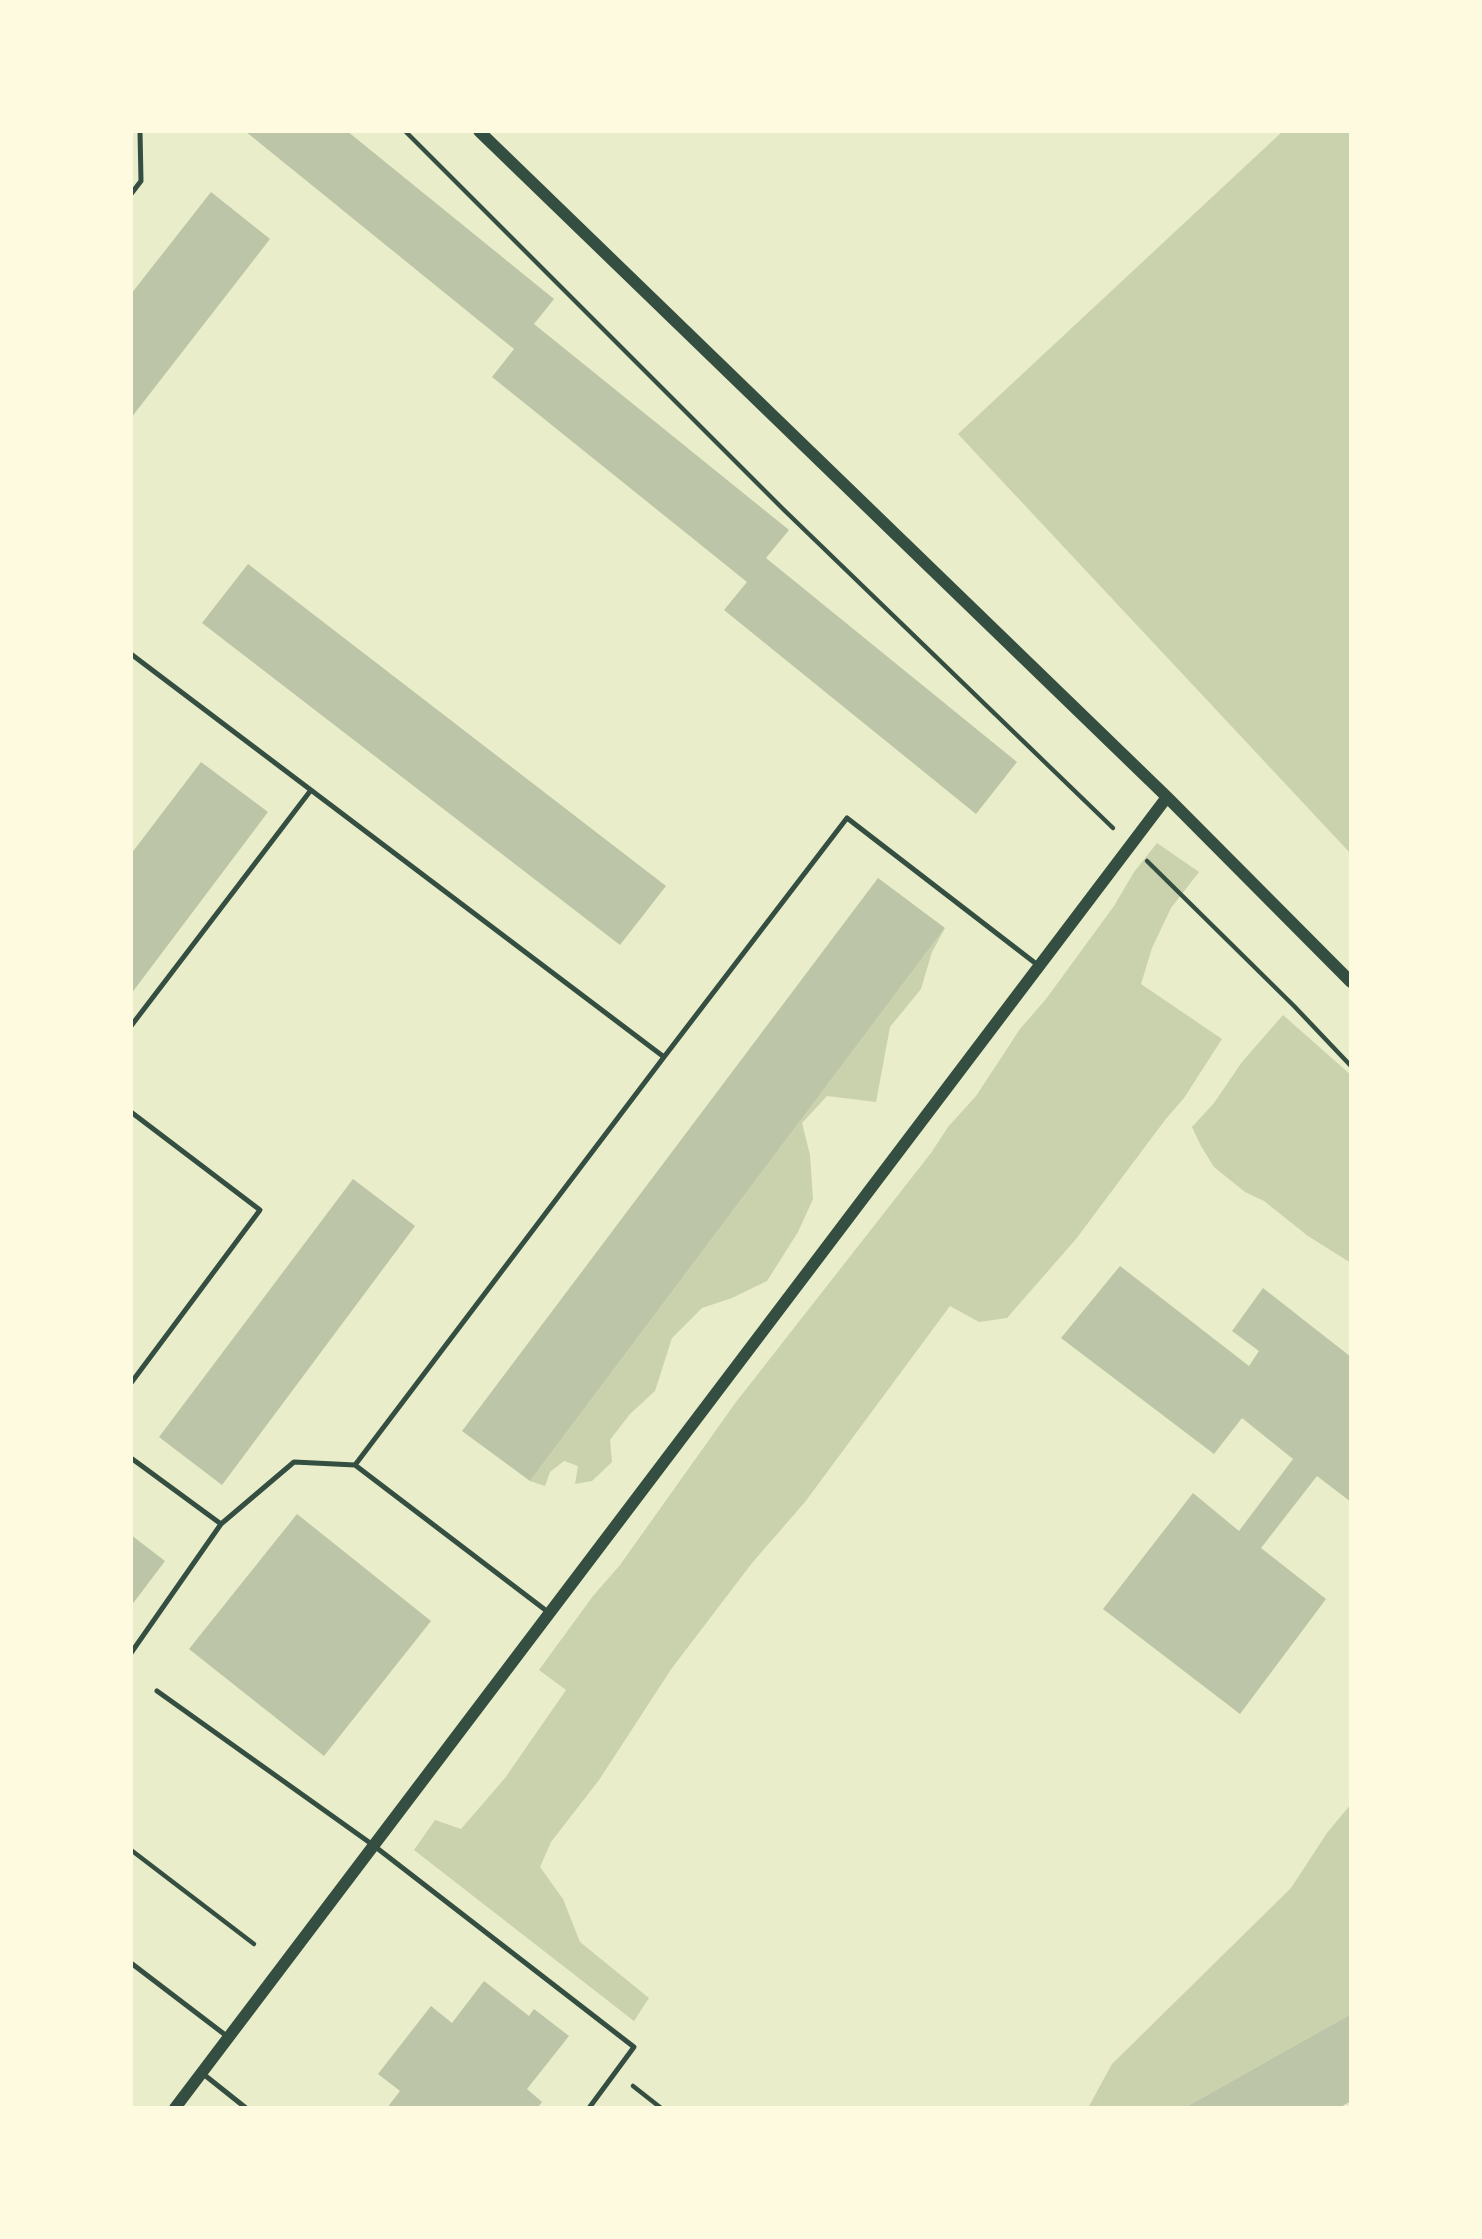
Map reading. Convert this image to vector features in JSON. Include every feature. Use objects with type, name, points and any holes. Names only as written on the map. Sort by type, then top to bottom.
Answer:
[{"type":"street","points":[[479,131],[1167,797],[1351,982]]},
{"type":"street","points":[[174,2108],[1167,797]]},
{"type":"lane","points":[[131,194],[141,181],[141,131]]},
{"type":"lane","points":[[131,654],[664,1057]]},
{"type":"lane","points":[[131,1026],[311,789]]},
{"type":"lane","points":[[355,1465],[847,818],[1039,966]]},
{"type":"lane","points":[[131,1112],[260,1210],[131,1383]]},
{"type":"lane","points":[[131,1458],[221,1524]]},
{"type":"lane","points":[[131,1653],[221,1524],[294,1462],[355,1465],[548,1612]]},
{"type":"lane","points":[[157,1691],[373,1845],[634,2048],[589,2108]]},
{"type":"lane","points":[[131,1964],[228,2037]]},
{"type":"lane","points":[[201,2073],[246,2108]]},
{"type":"path","points":[[405,131],[783,509],[1193,904],[1351,1066]]},
{"type":"path","points":[[131,1850],[254,1944]]},
{"type":"path","points":[[615,2072],[661,2108]]},
{"type":"green space","points":[[1283,131],[1351,131],[1351,854],[958,434]]},
{"type":"green space","points":[[1157,843],[1199,872],[1171,908],[1152,948],[1141,984],[1222,1039],[1184,1098],[1076,1239],[1007,1318],[979,1322],[950,1306],[805,1502],[752,1563],[672,1668],[599,1780],[551,1842],[540,1867],[563,1899],[580,1942],[649,1998],[634,2021],[414,1850],[435,1820],[461,1829],[505,1778],[566,1690],[539,1670],[593,1596],[620,1565],[736,1402],[931,1153],[948,1127],[976,1096],[1020,1029],[1046,999]]},
{"type":"green space","points":[[945,928],[932,952],[921,989],[890,1027],[876,1102],[827,1096],[802,1123],[810,1155],[813,1199],[798,1232],[767,1281],[732,1298],[702,1308],[672,1338],[655,1391],[630,1414],[610,1440],[612,1462],[592,1481],[575,1484],[578,1466],[564,1461],[550,1472],[545,1486],[530,1481]]},
{"type":"green space","points":[[1283,1015],[1351,1075],[1351,1263],[1308,1236],[1264,1201],[1245,1192],[1214,1167],[1192,1127],[1214,1103],[1242,1062]]},
{"type":"green space","points":[[1351,1804],[1351,2014],[1184,2108],[1088,2108],[1112,2064],[1291,1888],[1327,1833]]},
{"type":"building","points":[[245,131],[347,131],[554,299],[534,324],[789,530],[766,558],[1017,762],[976,814],[724,610],[747,582],[492,377],[514,349]]},
{"type":"building","points":[[211,192],[270,239],[131,418],[131,294]]},
{"type":"building","points":[[248,564],[666,886],[620,945],[202,623]]},
{"type":"building","points":[[201,762],[268,812],[131,994],[131,854]]},
{"type":"building","points":[[878,878],[945,928],[530,1481],[462,1431]]},
{"type":"building","points":[[353,1179],[415,1226],[222,1485],[159,1437]]},
{"type":"building","points":[[1120,1266],[1249,1366],[1259,1351],[1232,1331],[1263,1288],[1351,1357],[1351,1502],[1317,1476],[1261,1548],[1326,1599],[1240,1714],[1103,1609],[1193,1493],[1239,1531],[1293,1459],[1242,1418],[1214,1454],[1061,1338]]},
{"type":"building","points":[[297,1514],[431,1621],[324,1756],[189,1649]]},
{"type":"building","points":[[131,1535],[165,1561],[131,1606]]},
{"type":"building","points":[[484,1981],[529,2016],[534,2009],[569,2036],[527,2089],[542,2102],[537,2108],[387,2108],[400,2091],[378,2074],[431,2006],[452,2023]]},
{"type":"building","points":[[1351,2014],[1351,2101],[1339,2108],[1184,2108]]}]
